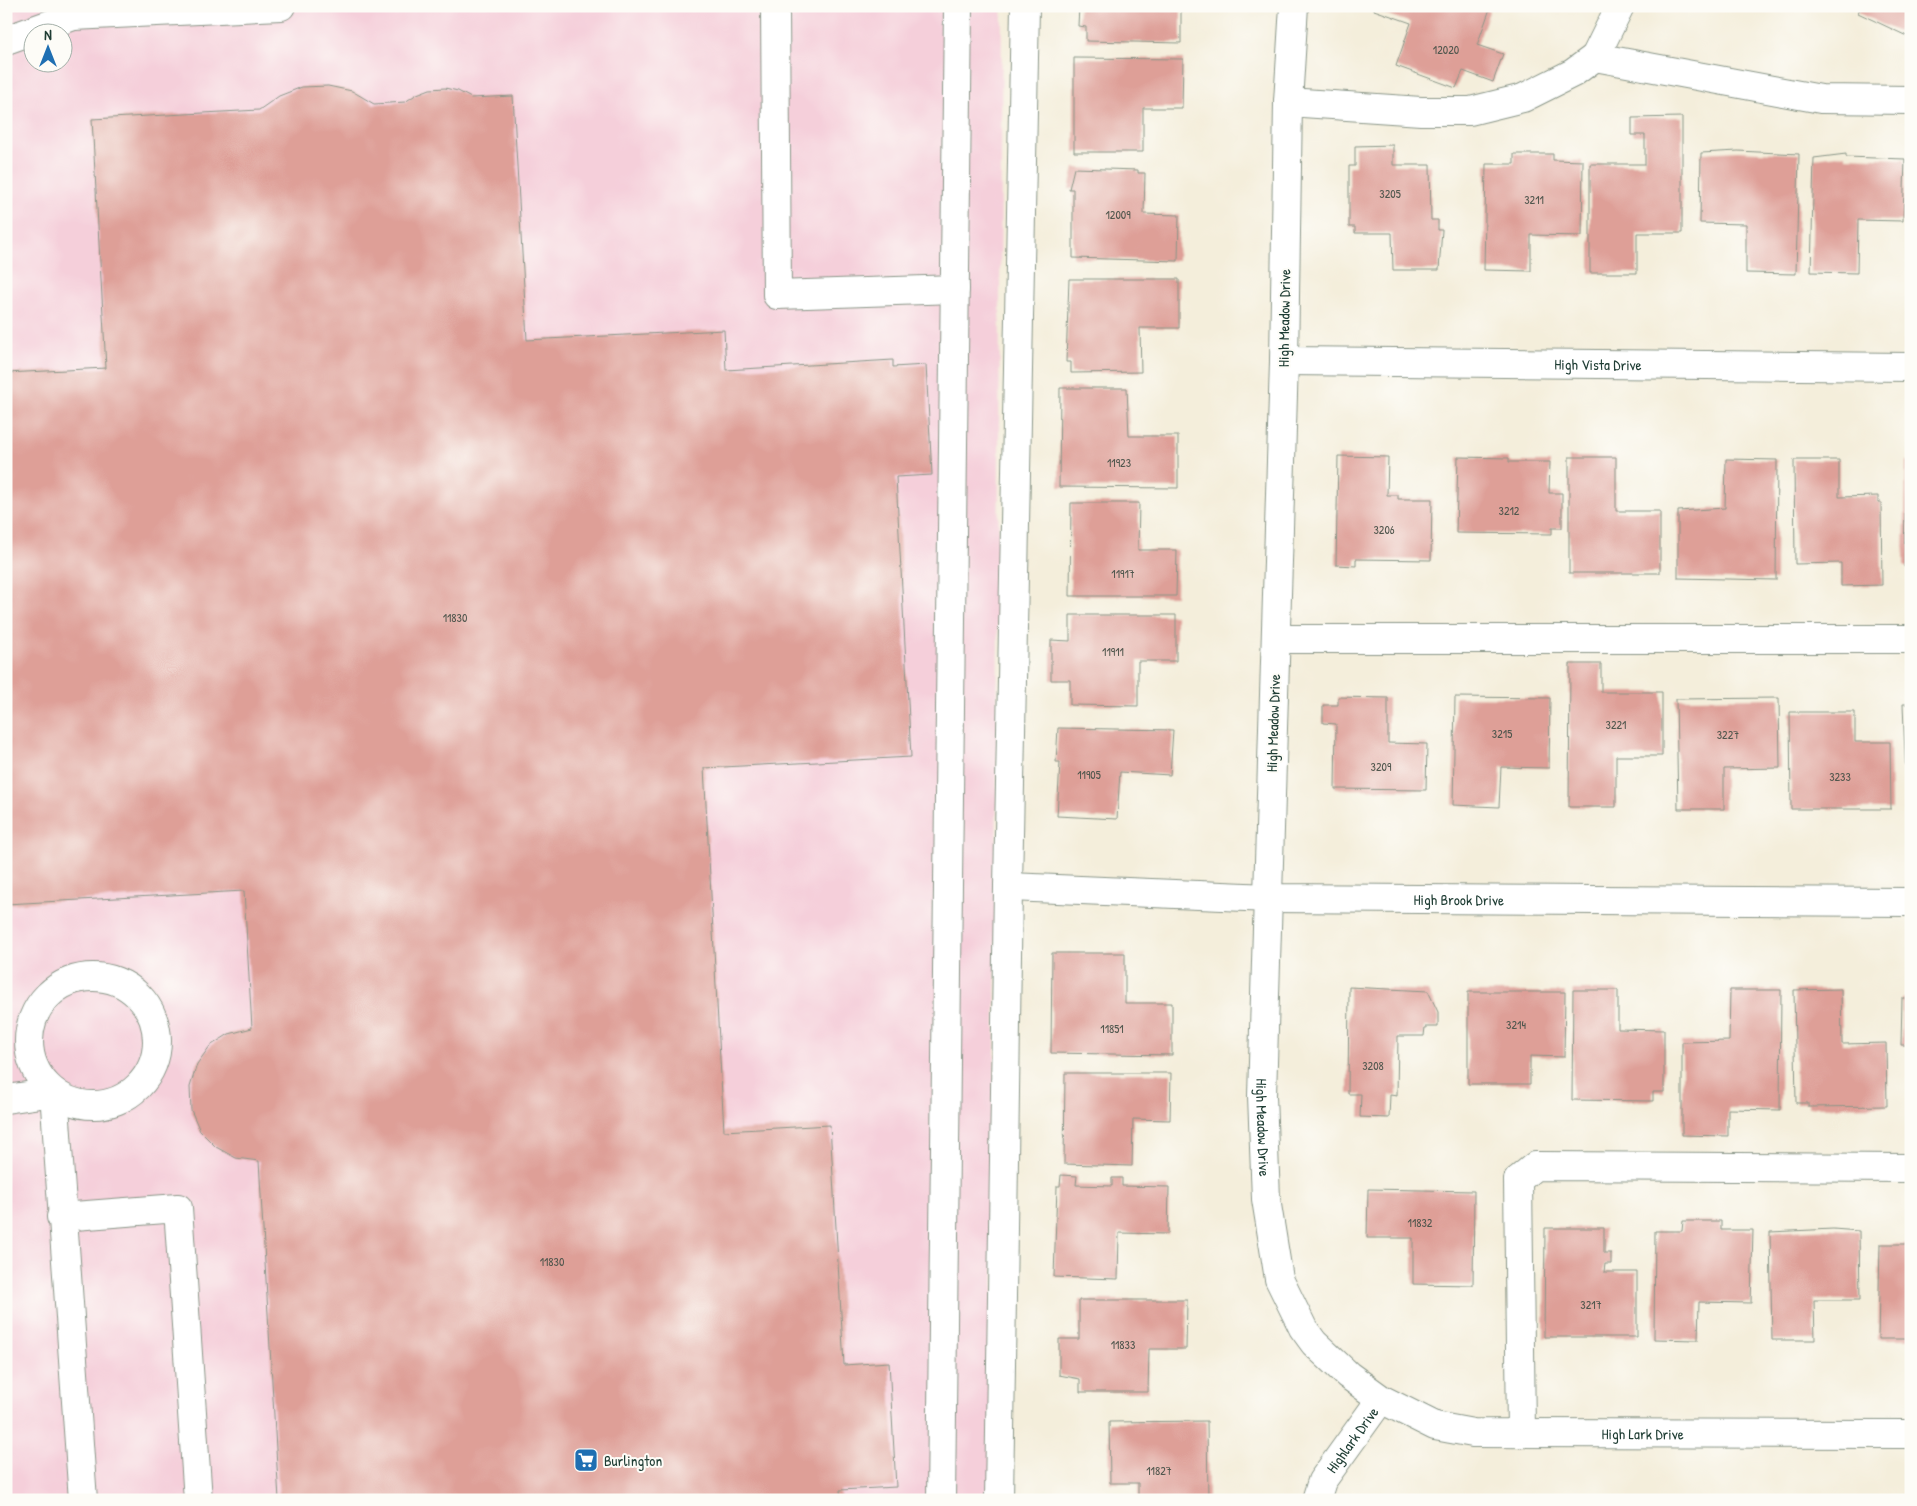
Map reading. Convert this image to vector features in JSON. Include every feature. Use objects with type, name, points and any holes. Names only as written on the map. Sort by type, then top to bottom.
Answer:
[{"type":"street","points":[[6,40],[101,6]]},
{"type":"street","points":[[73,16],[281,6]]},
{"type":"street","points":[[775,6],[777,295],[955,289]]},
{"type":"street","points":[[941,1500],[958,6]]},
{"type":"street","points":[[998,1500],[1024,6]]},
{"type":"street","name":"High Meadow Drive","points":[[1294,6],[1288,102],[1284,361],[1262,1096],[1266,1199],[1280,1279],[1303,1328],[1314,1343],[1348,1375],[1381,1398]]},
{"type":"street","points":[[1288,102],[1421,112],[1470,111],[1523,98],[1573,73],[1595,57],[1620,6]]},
{"type":"street","points":[[1595,57],[1821,99],[1911,100]]},
{"type":"street","name":"High Vista Drive","points":[[1284,361],[1911,367]]},
{"type":"street","points":[[1276,639],[1911,639]]},
{"type":"street","name":"High Brook Drive","points":[[1008,887],[1269,898],[1911,902]]},
{"type":"street","points":[[6,1099],[54,1092],[72,1102],[93,1106],[114,1102],[132,1092],[147,1076],[156,1057],[158,1037],[153,1016],[142,999],[125,985],[105,978],[84,978],[63,984],[46,997],[34,1015],[29,1036],[30,1057],[39,1077],[54,1092],[83,1500]]},
{"type":"street","points":[[1521,1433],[1518,1180],[1535,1166],[1911,1168]]},
{"type":"street","points":[[62,1217],[178,1208],[198,1500]]},
{"type":"street","name":"High Lark Drive","points":[[1381,1398],[1436,1426],[1473,1433],[1911,1434]]},
{"type":"street","name":"Highlark Drive","points":[[1319,1490],[1381,1398]]},
{"type":"shaded area","points":[[6,6],[1002,6],[992,1500],[6,1500]]},
{"type":"building","points":[[1079,6],[1181,6],[1181,43],[1086,41],[1086,27],[1078,26]]},
{"type":"building","points":[[1375,6],[1491,6],[1477,45],[1503,54],[1493,82],[1463,71],[1456,88],[1396,66],[1411,23],[1374,10]]},
{"type":"building","points":[[1861,6],[1911,6],[1911,38],[1858,13]]},
{"type":"building","points":[[1074,58],[1183,59],[1182,108],[1143,108],[1143,152],[1074,152]]},
{"type":"building","points":[[328,86],[352,91],[374,104],[405,102],[417,94],[430,89],[445,88],[458,91],[471,98],[513,96],[527,340],[724,330],[726,370],[893,360],[893,367],[926,365],[932,475],[896,477],[911,757],[704,768],[724,1131],[830,1125],[844,1365],[889,1362],[896,1487],[840,1490],[841,1500],[279,1500],[259,1161],[236,1158],[216,1147],[200,1131],[191,1110],[190,1087],[197,1064],[210,1046],[229,1034],[252,1028],[244,891],[6,904],[6,373],[106,368],[92,119],[259,110],[279,96],[302,87]]},
{"type":"building","points":[[1682,117],[1682,233],[1637,233],[1637,273],[1590,273],[1590,164],[1645,164],[1645,135],[1632,135],[1632,118]]},
{"type":"building","points":[[1393,145],[1393,165],[1430,165],[1431,220],[1438,220],[1438,230],[1442,230],[1439,270],[1393,270],[1392,233],[1355,233],[1355,227],[1349,227],[1349,166],[1355,166],[1355,146]]},
{"type":"building","points":[[1738,151],[1799,154],[1796,274],[1746,273],[1746,224],[1700,223],[1701,153]]},
{"type":"building","points":[[1514,154],[1553,154],[1553,160],[1583,161],[1582,236],[1531,235],[1531,271],[1484,270],[1486,164],[1514,164]]},
{"type":"building","points":[[1846,154],[1846,157],[1905,159],[1903,221],[1858,220],[1857,273],[1811,272],[1814,158]]},
{"type":"building","points":[[1074,168],[1138,170],[1138,173],[1145,173],[1144,214],[1179,215],[1178,261],[1073,258],[1073,189],[1069,189]]},
{"type":"building","points":[[1069,279],[1179,279],[1179,328],[1140,328],[1141,372],[1071,373],[1071,362],[1066,362]]},
{"type":"building","points":[[1060,388],[1127,388],[1129,436],[1178,436],[1178,488],[1059,487]]},
{"type":"building","points":[[1338,456],[1388,457],[1387,495],[1398,495],[1398,499],[1432,499],[1431,560],[1356,559],[1356,566],[1336,565]]},
{"type":"building","points":[[1458,457],[1509,458],[1509,462],[1550,462],[1549,493],[1562,493],[1562,528],[1552,528],[1552,534],[1456,533]]},
{"type":"building","points":[[1569,457],[1616,457],[1616,511],[1660,511],[1660,573],[1569,573]]},
{"type":"building","points":[[1726,459],[1777,460],[1776,580],[1678,578],[1678,511],[1725,508]]},
{"type":"building","points":[[1794,460],[1839,460],[1839,497],[1878,496],[1878,502],[1881,502],[1882,585],[1841,586],[1841,563],[1795,564]]},
{"type":"building","points":[[1906,461],[1911,461],[1911,567],[1904,567]]},
{"type":"building","points":[[1071,503],[1139,503],[1138,550],[1177,550],[1176,596],[1070,596]]},
{"type":"building","points":[[1070,615],[1176,615],[1176,661],[1138,661],[1138,706],[1070,705],[1070,680],[1051,680],[1051,640],[1070,641]]},
{"type":"building","points":[[1570,664],[1601,664],[1601,692],[1662,692],[1662,756],[1616,756],[1616,807],[1569,807]]},
{"type":"building","points":[[1338,697],[1388,698],[1388,743],[1427,744],[1426,790],[1335,789],[1336,724],[1323,723],[1323,705],[1338,705]]},
{"type":"building","points":[[1455,697],[1550,698],[1549,768],[1501,767],[1499,807],[1453,805]]},
{"type":"building","points":[[1779,698],[1780,768],[1724,769],[1724,809],[1678,809],[1676,699]]},
{"type":"building","points":[[1903,704],[1911,704],[1911,806],[1907,806]]},
{"type":"building","points":[[1790,712],[1855,712],[1855,742],[1890,742],[1891,809],[1791,809]]},
{"type":"building","points":[[1058,728],[1173,730],[1170,775],[1120,772],[1117,819],[1057,816],[1060,762],[1056,762]]},
{"type":"building","points":[[1052,953],[1125,953],[1125,1003],[1172,1003],[1172,1055],[1051,1053]]},
{"type":"building","points":[[1349,987],[1428,991],[1438,1012],[1438,1027],[1425,1027],[1424,1036],[1398,1036],[1397,1096],[1390,1095],[1389,1118],[1360,1117],[1361,1094],[1348,1094]]},
{"type":"building","points":[[1841,989],[1842,1044],[1886,1043],[1887,1106],[1808,1107],[1808,1103],[1796,1103],[1794,990]]},
{"type":"building","points":[[1573,990],[1618,990],[1618,1029],[1664,1030],[1664,1092],[1653,1092],[1653,1101],[1572,1100]]},
{"type":"building","points":[[1730,990],[1781,990],[1780,1110],[1728,1109],[1728,1136],[1682,1135],[1682,1042],[1729,1041]]},
{"type":"building","points":[[1468,992],[1565,992],[1564,1057],[1530,1056],[1530,1084],[1468,1084]]},
{"type":"building","points":[[1902,998],[1911,998],[1911,1045],[1901,1045]]},
{"type":"building","points":[[1065,1073],[1171,1073],[1170,1120],[1133,1119],[1132,1166],[1064,1164]]},
{"type":"building","points":[[1061,1175],[1077,1176],[1076,1185],[1112,1186],[1112,1178],[1122,1178],[1122,1186],[1169,1187],[1168,1234],[1119,1233],[1118,1279],[1054,1277],[1057,1186],[1060,1186]]},
{"type":"building","points":[[1368,1189],[1474,1191],[1473,1285],[1413,1284],[1413,1238],[1367,1238]]},
{"type":"building","points":[[1683,1221],[1721,1221],[1721,1230],[1753,1230],[1751,1303],[1699,1302],[1698,1340],[1654,1339],[1655,1231],[1682,1231]]},
{"type":"building","points":[[1545,1228],[1604,1228],[1604,1253],[1611,1253],[1611,1264],[1605,1264],[1604,1272],[1637,1272],[1637,1337],[1544,1337]]},
{"type":"building","points":[[1833,1229],[1859,1231],[1860,1300],[1814,1300],[1815,1340],[1772,1340],[1770,1232]]},
{"type":"building","points":[[1880,1244],[1911,1244],[1911,1339],[1878,1339]]},
{"type":"building","points":[[1079,1300],[1187,1300],[1186,1349],[1149,1349],[1148,1392],[1080,1392],[1080,1379],[1059,1375],[1059,1339],[1079,1339]]},
{"type":"building","points":[[1207,1421],[1208,1500],[1138,1500],[1138,1483],[1110,1483],[1109,1422]]},
{"type":"place","name":"Burlington","points":[[586,1460]]}]
